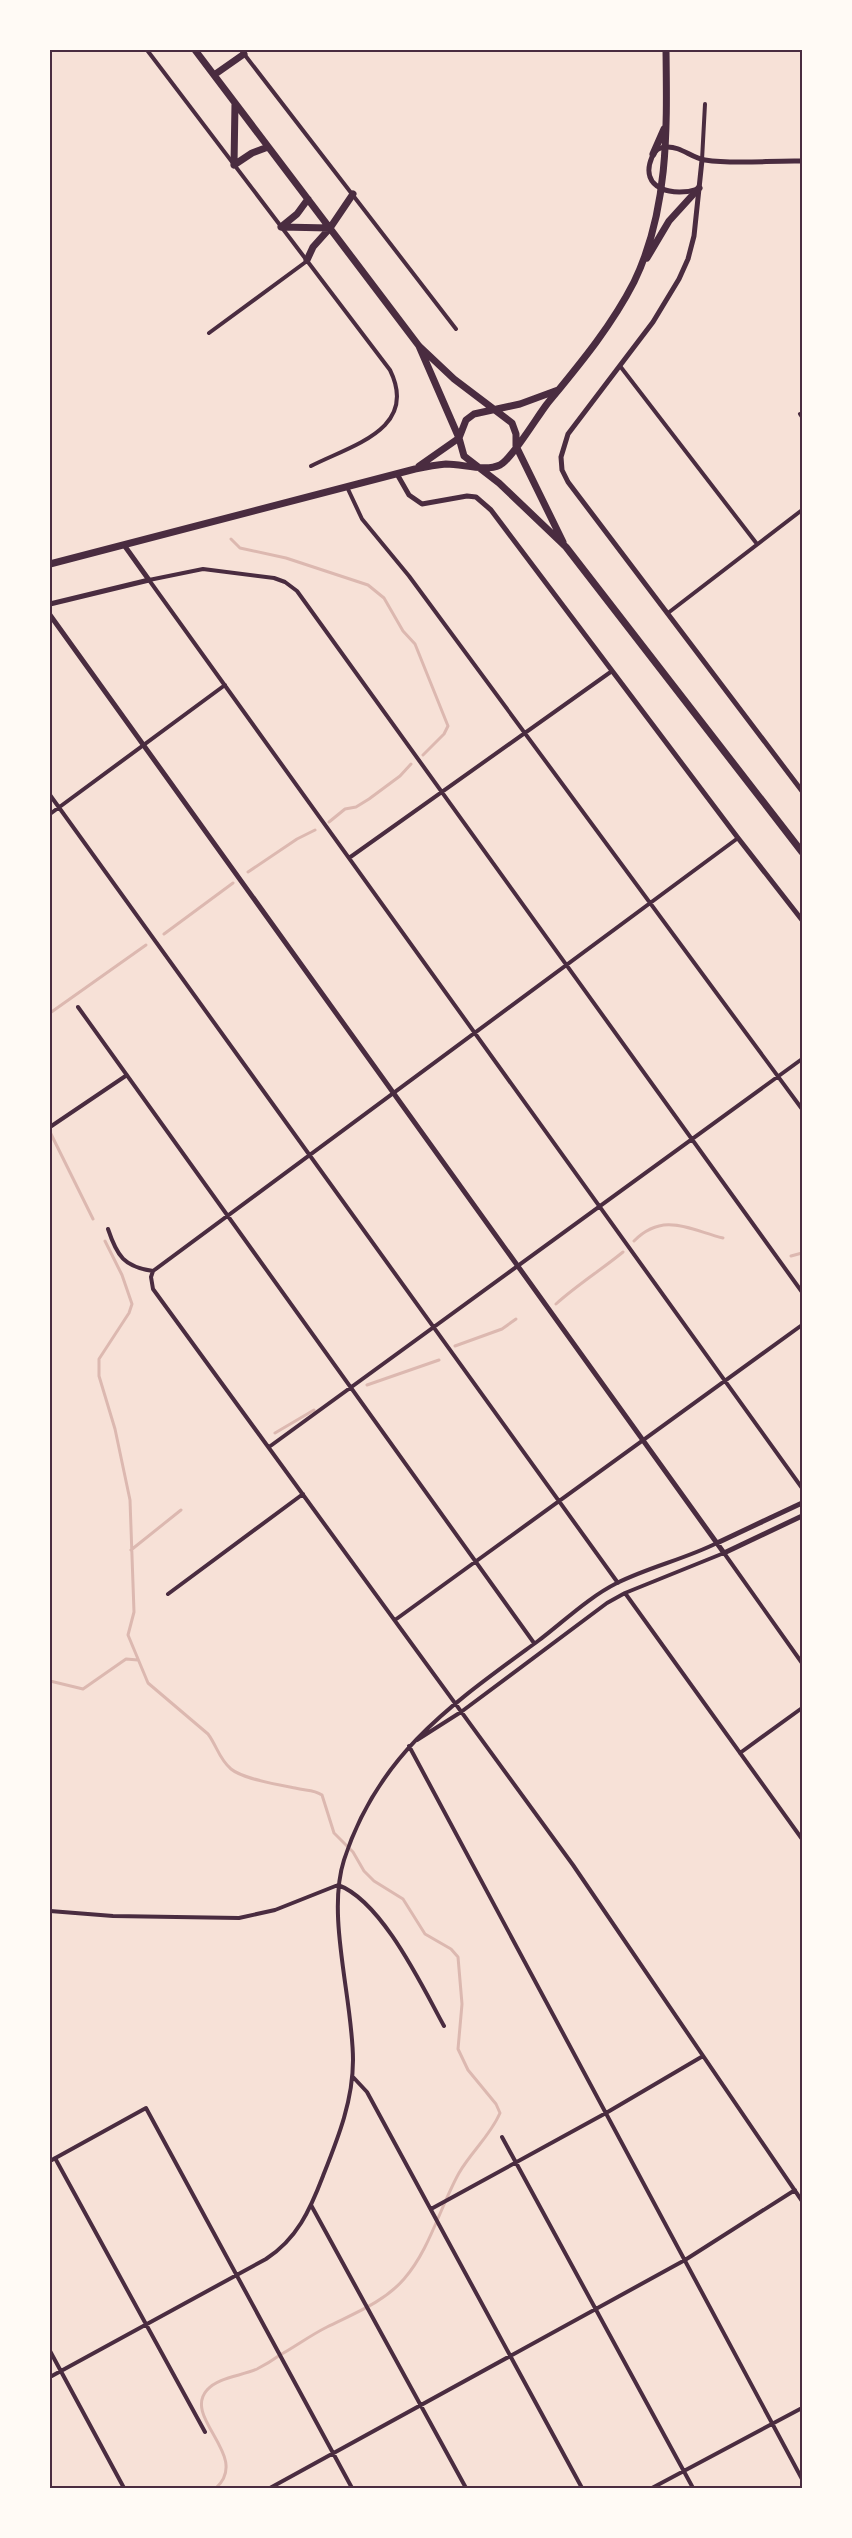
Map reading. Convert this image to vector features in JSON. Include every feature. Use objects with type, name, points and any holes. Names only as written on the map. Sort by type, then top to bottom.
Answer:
[{"type":"highway","points":[[195,50],[420,345],[454,379],[512,423],[516,434],[516,446],[566,547]]},
{"type":"highway","points":[[634,281],[655,224],[661,190],[666,123],[666,50]]},
{"type":"highway","points":[[214,75],[242,52]]},
{"type":"highway","points":[[234,165],[235,103]]},
{"type":"highway","points":[[653,154],[666,123]]},
{"type":"highway","points":[[234,165],[252,153],[268,147]]},
{"type":"highway","points":[[50,564],[415,469],[446,464],[490,468],[502,464],[511,457],[516,446],[603,334],[669,221],[699,188]]},
{"type":"highway","points":[[307,260],[313,248],[353,194]]},
{"type":"highway","points":[[281,227],[297,214],[308,200]]},
{"type":"highway","points":[[281,227],[330,228]]},
{"type":"highway","points":[[420,345],[459,438],[464,456],[498,483],[566,547],[802,852]]},
{"type":"highway","points":[[415,469],[459,438],[461,428],[474,414],[534,400],[560,389]]},
{"type":"street","points":[[147,50],[390,370],[397,384],[399,396],[391,421],[379,432],[310,466]]},
{"type":"street","points":[[242,52],[456,329]]},
{"type":"street","points":[[705,104],[694,236],[679,279],[653,322],[574,425],[564,445],[561,457],[562,470],[568,482],[802,790]]},
{"type":"street","points":[[699,188],[678,194],[661,190],[650,174],[653,154],[665,147],[676,148],[702,160],[802,161]]},
{"type":"street","points":[[209,333],[307,260]]},
{"type":"street","points":[[620,366],[757,544]]},
{"type":"street","points":[[397,474],[410,495],[422,504],[467,496],[483,501],[802,920]]},
{"type":"street","points":[[347,487],[362,519],[409,576],[802,1109]]},
{"type":"street","points":[[668,613],[802,510]]},
{"type":"street","points":[[124,545],[802,1488]]},
{"type":"street","points":[[50,604],[203,569],[274,578],[285,582],[297,591],[802,1292]]},
{"type":"street","points":[[50,615],[802,1663]]},
{"type":"street","points":[[349,858],[612,671]]},
{"type":"street","points":[[50,814],[225,686]]},
{"type":"street","points":[[50,795],[618,1583]]},
{"type":"street","points":[[738,838],[153,1271],[151,1277],[153,1289],[573,1865],[802,2201]]},
{"type":"street","points":[[78,1007],[534,1643]]},
{"type":"street","points":[[269,1447],[802,1059]]},
{"type":"street","points":[[51,1126],[127,1074]]},
{"type":"street","points":[[108,1229],[125,1262],[139,1269],[153,1271]]},
{"type":"street","points":[[395,1620],[802,1325]]},
{"type":"street","points":[[168,1594],[303,1494]]},
{"type":"street","points":[[50,2378],[266,2259],[285,2245],[303,2222],[345,2120],[352,2077],[352,2040],[341,1944],[338,1885],[350,1844],[382,1779],[409,1746],[455,1703],[618,1583],[717,1543],[802,1503]]},
{"type":"street","points":[[409,1746],[461,1712],[607,1603],[625,1593],[724,1554],[802,1516]]},
{"type":"street","points":[[625,1593],[802,1839]]},
{"type":"street","points":[[740,1753],[802,1708]]},
{"type":"street","points":[[409,1746],[802,2479]]},
{"type":"street","points":[[50,1911],[112,1916],[239,1918],[275,1910],[338,1885]]},
{"type":"street","points":[[338,1885],[356,1895],[392,1935],[444,2026]]},
{"type":"street","points":[[432,2211],[440,2204],[704,2056]]},
{"type":"street","points":[[352,2077],[367,2092],[582,2488]]},
{"type":"street","points":[[50,2161],[146,2108],[352,2488]]},
{"type":"street","points":[[502,2137],[693,2488]]},
{"type":"street","points":[[55,2158],[205,2432]]},
{"type":"street","points":[[270,2488],[685,2260],[795,2190]]},
{"type":"street","points":[[311,2205],[466,2488]]},
{"type":"street","points":[[50,2351],[124,2488]]},
{"type":"street","points":[[652,2488],[802,2408]]},
{"type":"waterway","points":[[231,539],[240,548],[286,558],[368,585],[384,598],[403,631],[415,644],[448,726],[444,734],[423,755]]},
{"type":"waterway","points":[[329,822],[345,809],[356,807],[369,799],[400,776],[411,764]]},
{"type":"waterway","points":[[248,872],[297,839],[315,830]]},
{"type":"waterway","points":[[164,934],[233,883]]},
{"type":"waterway","points":[[50,1013],[146,945]]},
{"type":"waterway","points":[[50,1132],[93,1219]]},
{"type":"waterway","points":[[634,1241],[645,1232],[666,1225],[687,1227],[723,1238]]},
{"type":"waterway","points":[[105,1241],[122,1275],[132,1304],[129,1313],[99,1359],[99,1376],[115,1429],[130,1500],[134,1612],[128,1635],[148,1683],[208,1734],[224,1761],[237,1773],[252,1779],[322,1795],[334,1833],[353,1852],[364,1871],[374,1881],[403,1899],[425,1934],[451,1949],[458,1957],[462,2004],[458,2049],[468,2070],[496,2104],[500,2113],[459,2173],[421,2255],[396,2287],[368,2306],[321,2330],[260,2367],[217,2382],[207,2390],[202,2401],[203,2413],[226,2463],[225,2476],[216,2488]]},
{"type":"waterway","points":[[556,1304],[623,1252]]},
{"type":"waterway","points":[[791,1256],[802,1253]]},
{"type":"waterway","points":[[455,1346],[502,1329],[516,1319]]},
{"type":"waterway","points":[[367,1385],[439,1360]]},
{"type":"waterway","points":[[275,1433],[314,1410]]},
{"type":"waterway","points":[[131,1550],[181,1510]]},
{"type":"waterway","points":[[50,1681],[83,1689],[126,1659],[138,1660]]}]
